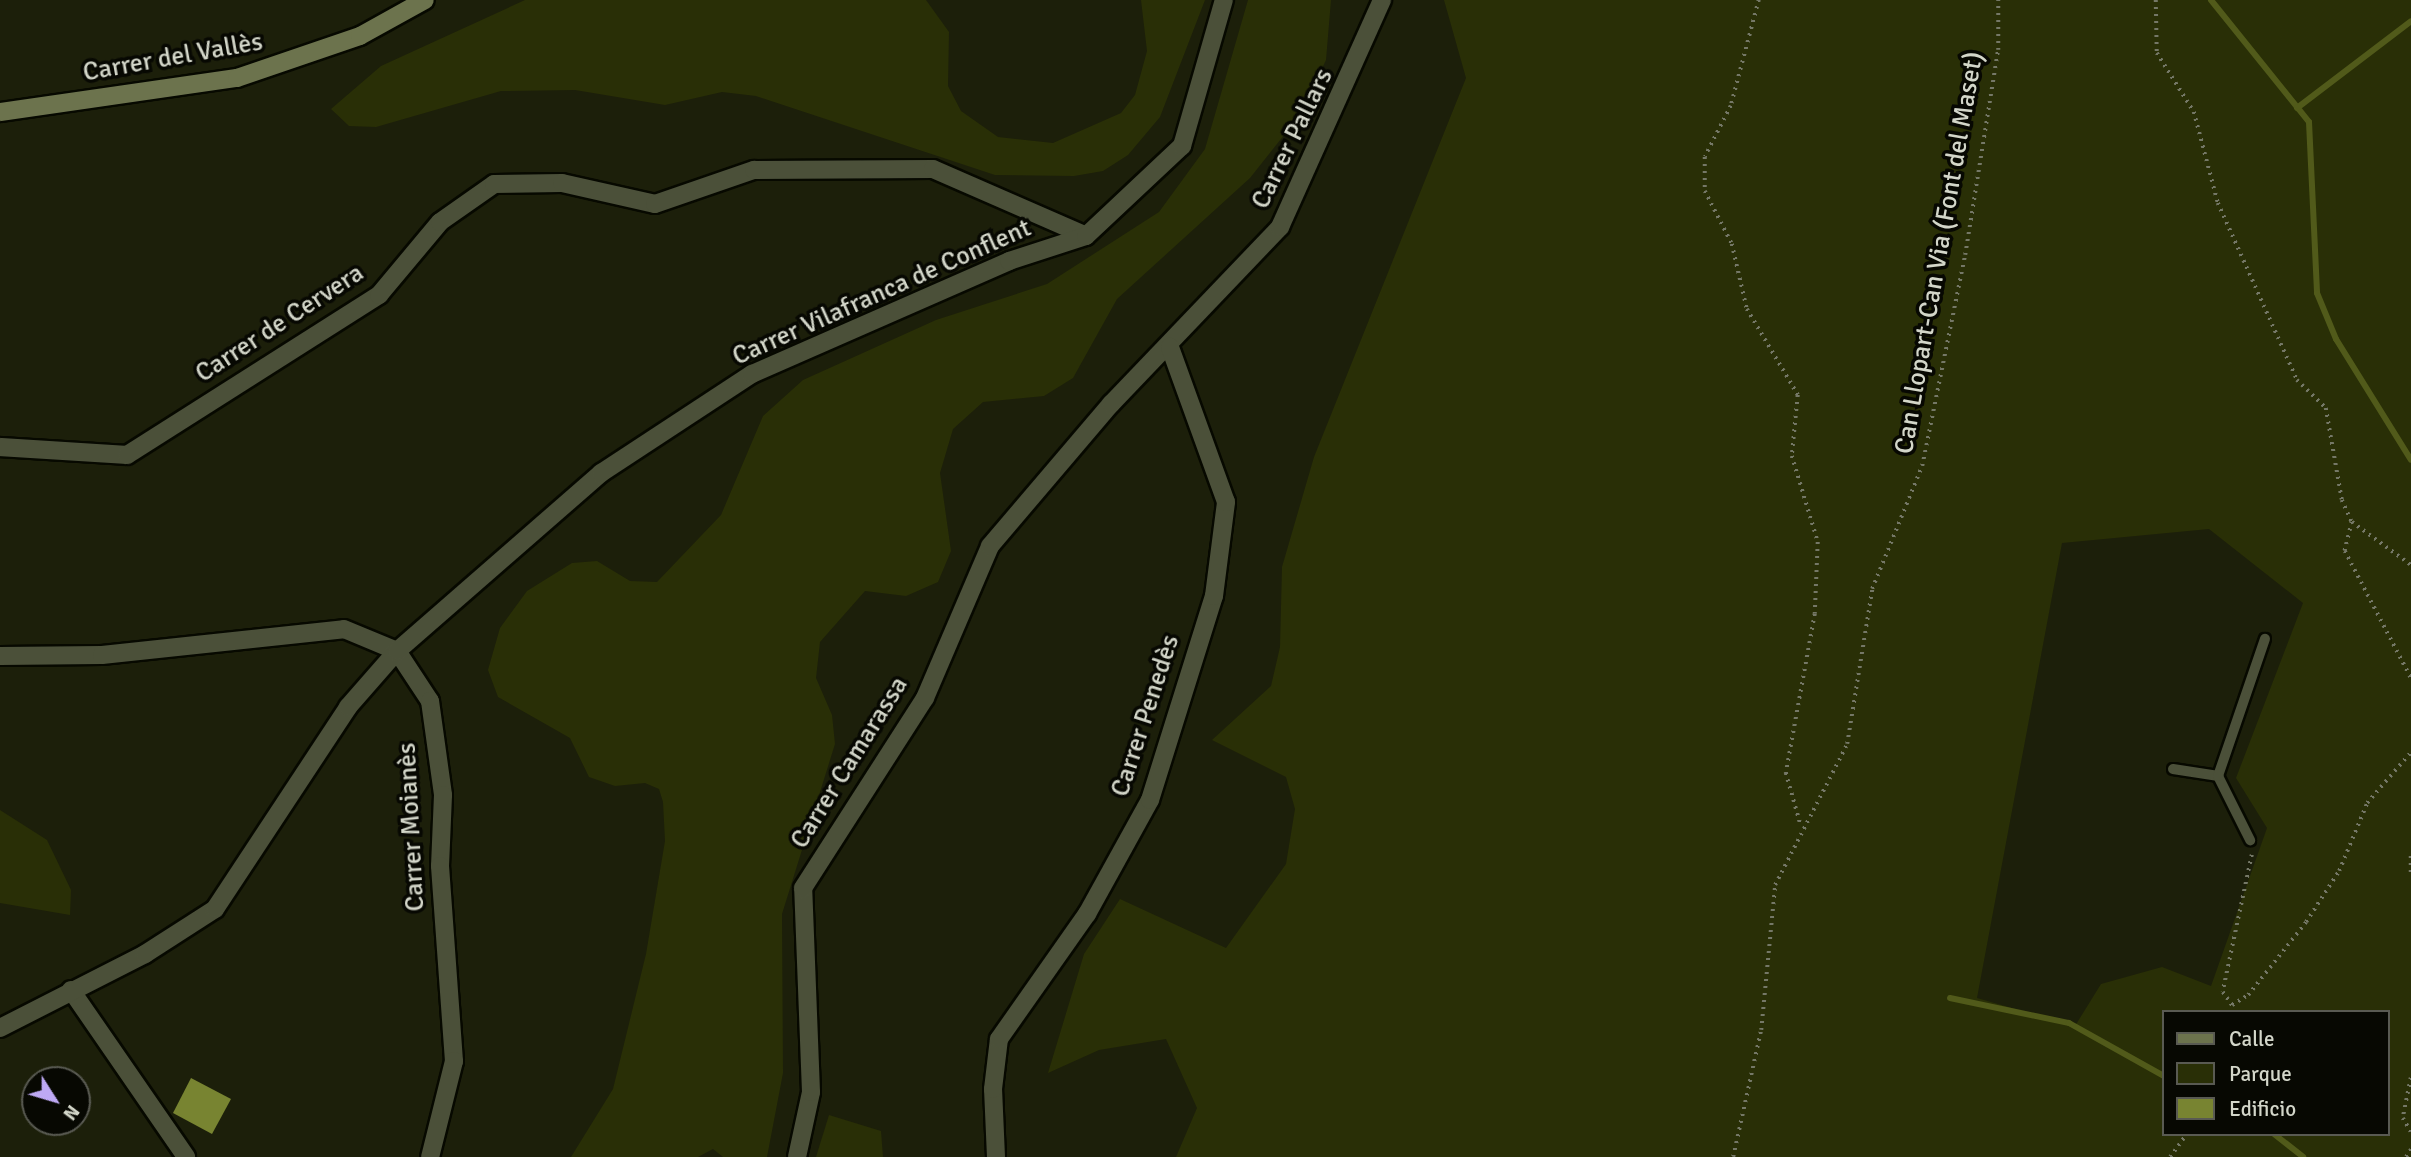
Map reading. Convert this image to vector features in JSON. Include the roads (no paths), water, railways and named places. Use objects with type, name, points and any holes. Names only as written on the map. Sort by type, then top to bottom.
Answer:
[{"type":"street","name":"Carrer del Vallès","points":[[0,112],[247,76],[360,36],[425,0]]},
{"type":"street","name":"Carrer Vilafranca de Conflent","points":[[0,1028],[215,909],[348,707],[397,651],[601,473],[752,374],[1009,261],[1086,236],[1182,146],[1224,0]]},
{"type":"street","name":"Carrer Pallars","points":[[1170,347],[1280,228],[1381,0]]},
{"type":"street","name":"Carrer de Cervera","points":[[0,447],[127,455],[379,295],[440,222],[494,184],[562,183],[655,204],[754,170],[933,169],[1086,236]]},
{"type":"street","name":"Carrer Camarassa","points":[[797,1157],[811,1092],[803,888],[925,698],[989,547],[1111,404],[1170,347]]},
{"type":"street","name":"Carrer Penedès","points":[[996,1157],[993,1089],[999,1039],[1087,914],[1150,800],[1214,596],[1226,502],[1170,347]]},
{"type":"street","points":[[0,656],[102,655],[344,629],[397,651]]},
{"type":"street","name":"Carrer Moianès","points":[[397,651],[430,701],[443,795],[440,866],[454,1061],[430,1157]]},
{"type":"street","points":[[71,990],[186,1157]]},
{"type":"lane","points":[[2250,840],[2218,776],[2265,639]]},
{"type":"lane","points":[[2173,769],[2218,776]]},
{"type":"waterway","points":[[2211,0],[2309,122],[2317,293],[2336,339],[2411,460]]},
{"type":"waterway","points":[[2297,108],[2411,21]]},
{"type":"waterway","points":[[1950,998],[2069,1023],[2162,1075]]},
{"type":"waterway","points":[[2277,1136],[2303,1157]]}]
